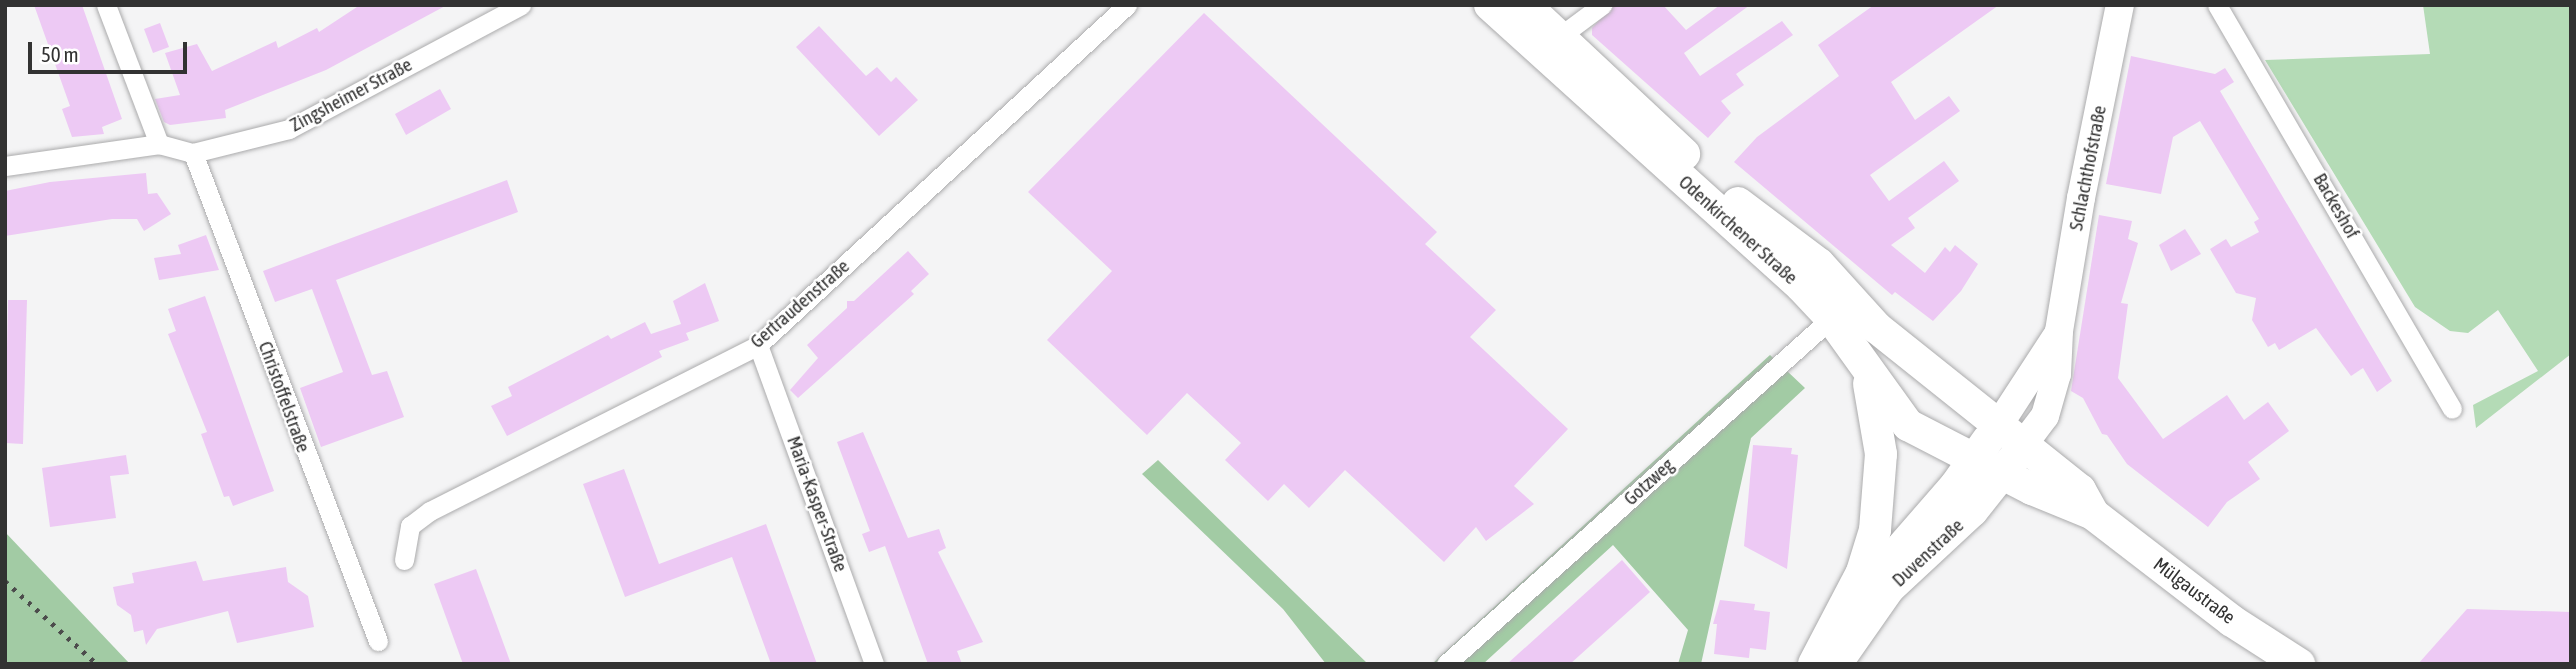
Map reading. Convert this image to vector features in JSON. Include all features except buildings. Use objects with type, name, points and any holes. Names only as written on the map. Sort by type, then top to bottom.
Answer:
[{"type":"main road","name":"Odenkirchener Straße","points":[[1490,5],[1549,44],[1801,286],[1877,328],[2023,445]]},
{"type":"main road","name":"Odenkirchener Straße","points":[[1525,5],[1549,44]]},
{"type":"main road","name":"Schlachthofstraße","points":[[2023,445],[2045,416],[2057,374],[2059,331],[2120,5]]},
{"type":"main road","name":"Odenkirchener Straße","points":[[1841,309],[1863,362],[1908,425],[1975,459]]},
{"type":"main road","name":"Schlachthofstraße","points":[[1998,426],[2059,331]]},
{"type":"main road","points":[[1814,664],[1862,572],[1882,498],[1878,422],[1863,362]]},
{"type":"main road","points":[[1840,618],[1975,459],[1998,426]]},
{"type":"main road","name":"Duvenstraße","points":[[1837,664],[1889,588],[1972,511],[2023,445]]},
{"type":"main road","name":"Mülgaustraße","points":[[2023,445],[2080,490],[2093,514]]},
{"type":"main road","name":"Mülgaustraße","points":[[1975,459],[2002,474],[2093,514],[2232,621],[2299,664]]},
{"type":"street","points":[[106,5],[159,144]]},
{"type":"street","name":"Zingsheimer Straße","points":[[5,166],[159,144],[193,153],[289,129],[521,5]]},
{"type":"street","name":"Gertraudenstraße","points":[[404,560],[410,526],[430,511],[758,345],[1126,5]]},
{"type":"street","points":[[1549,44],[1602,5]]},
{"type":"street","name":"Backeshof","points":[[2217,5],[2452,408]]},
{"type":"street","name":"Christoffelstraße","points":[[193,153],[378,641]]},
{"type":"street","name":"Gotzweg","points":[[1446,664],[1841,309]]},
{"type":"street","name":"Maria-Kasper-Straße","points":[[758,345],[874,664]]},
{"type":"green space","points":[[2423,5],[2571,5],[2571,354],[2476,428],[2473,405],[2538,371],[2498,310],[2468,333],[2450,331],[2415,307],[2265,60],[2430,54]]},
{"type":"green space","points":[[1770,355],[1805,388],[1751,438],[1701,664],[1678,664],[1688,630],[1613,545],[1483,664],[1432,664]]},
{"type":"green space","points":[[1158,460],[1368,664],[1326,664],[1283,609],[1142,474]]},
{"type":"green space","points":[[5,532],[130,664],[5,664]]},
{"type":"railway","points":[[5,581],[97,664]]}]
